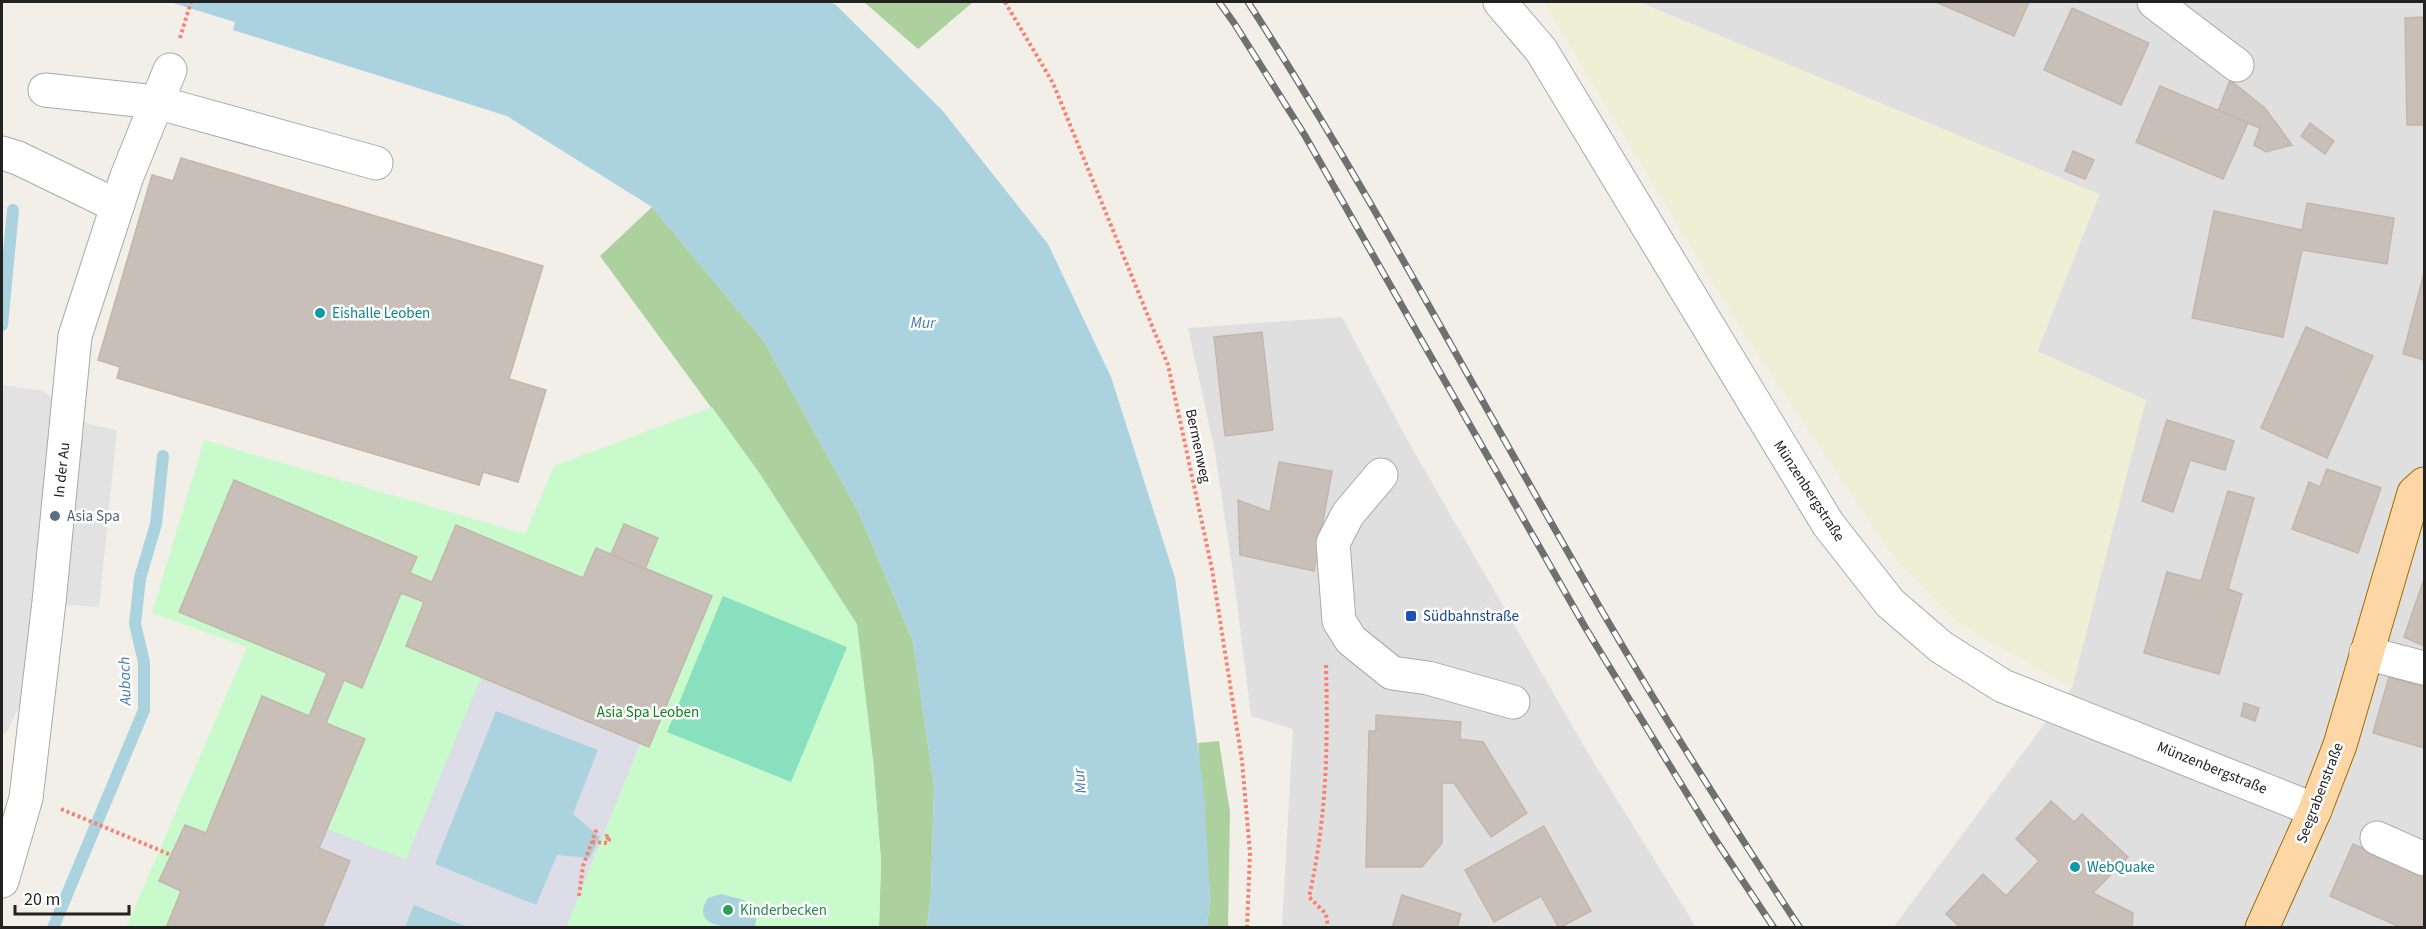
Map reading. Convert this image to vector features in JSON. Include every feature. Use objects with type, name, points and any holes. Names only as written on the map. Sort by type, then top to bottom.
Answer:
[{"type":"main road","name":"Seegrabenstraße","points":[[2262,927],[2315,810],[2340,745],[2414,493],[2424,484]]},
{"type":"street","name":"Münzenbergstraße","points":[[1500,2],[1541,50],[1828,524],[1890,603],[1941,647],[2003,686],[2315,810]]},
{"type":"street","points":[[2154,2],[2237,65]]},
{"type":"street","name":"In der Au","points":[[2,881],[14,796],[49,602],[75,336],[117,206],[170,70]]},
{"type":"street","points":[[45,90],[156,102],[376,163]]},
{"type":"street","points":[[2,153],[18,158],[117,206]]},
{"type":"street","points":[[1381,475],[1348,514],[1333,543],[1339,621],[1351,640],[1392,673],[1428,678],[1513,702]]},
{"type":"street","points":[[2366,654],[2424,668]]},
{"type":"street","points":[[2377,838],[2424,859]]},
{"type":"path","name":"Bermenweg","points":[[1005,2],[1053,83],[1168,365],[1212,569],[1242,761],[1250,853],[1247,927]]},
{"type":"path","points":[[1328,724],[1324,809],[1309,897],[1326,914],[1328,927]]},
{"type":"path","points":[[59,809],[171,855]]},
{"type":"path","points":[[579,896],[583,866],[597,828]]},
{"type":"path","points":[[592,842],[608,843],[610,837],[608,836],[605,837],[607,839],[608,838],[609,835]]},
{"type":"shaded area","points":[[1639,2],[2424,2],[2424,927],[1897,927],[1895,925],[2072,687],[2037,352],[2099,195]]},
{"type":"shaded area","points":[[1342,317],[1405,436],[1588,753],[1696,927],[1282,927],[1293,729],[1251,716],[1215,452],[1188,328]]},
{"type":"shaded area","name":"Asia Spa","points":[[2,385],[43,391],[89,424],[117,430],[99,607],[32,603],[25,694],[7,732],[2,735]]},
{"type":"shaded area","points":[[481,677],[640,744],[566,927],[468,927],[414,905],[405,927],[322,927],[350,861],[319,848],[327,829],[406,860]],"holes":[[[573,815],[600,837],[590,858],[557,855]]]},
{"type":"green space","points":[[864,2],[973,2],[918,49]]},
{"type":"green space","points":[[1543,2],[1639,2],[2099,194],[2037,351],[2146,400],[2072,688],[1959,624],[1892,555],[1732,315]]},
{"type":"green space","points":[[652,207],[764,341],[858,511],[913,641],[934,786],[931,893],[927,927],[879,927],[881,861],[873,759],[760,474],[600,256]]},
{"type":"green space","name":"Asia Spa Leoben","points":[[712,407],[760,474],[857,624],[873,759],[881,861],[879,927],[126,928],[247,647],[152,613],[204,440],[525,534],[554,466]]},
{"type":"green space","points":[[723,596],[847,647],[791,782],[667,732]]},
{"type":"green space","points":[[1219,741],[1230,812],[1228,927],[1207,927],[1210,897],[1198,743]]},
{"type":"water","name":"Mur","points":[[170,2],[831,2],[836,5],[942,110],[1048,244],[1111,377],[1175,578],[1204,793],[1210,897],[1207,927],[927,927],[931,893],[934,786],[913,641],[858,511],[764,341],[652,207],[507,116],[233,30],[235,22]]},
{"type":"water","points":[[496,711],[598,750],[573,814],[600,837],[590,858],[557,855],[536,905],[435,864]]},
{"type":"water","name":"Kinderbecken","points":[[721,894],[744,900],[757,913],[755,927],[725,926],[708,921],[704,916],[703,908],[708,898]]},
{"type":"water","points":[[414,905],[468,927],[405,927]]},
{"type":"building","points":[[1936,2],[2029,2],[2014,36]]},
{"type":"building","points":[[2072,8],[2149,43],[2121,105],[2044,70]]},
{"type":"building","points":[[2424,17],[2424,125],[2407,125],[2405,18]]},
{"type":"building","points":[[2230,80],[2265,108],[2292,145],[2266,152],[2254,145],[2260,128],[2218,111]]},
{"type":"building","points":[[2160,86],[2248,123],[2223,179],[2136,142]]},
{"type":"building","points":[[2310,123],[2334,141],[2325,154],[2301,136]]},
{"type":"building","points":[[2073,151],[2094,160],[2085,179],[2065,171]]},
{"type":"building","name":"Eishalle Leoben","points":[[181,158],[543,266],[509,379],[546,390],[518,482],[483,472],[479,485],[117,378],[120,367],[98,360],[152,175],[173,181]]},
{"type":"building","points":[[2307,203],[2394,218],[2387,264],[2302,250],[2283,337],[2192,318],[2214,211],[2302,230]]},
{"type":"building","points":[[2424,273],[2424,360],[2403,354]]},
{"type":"building","points":[[2306,327],[2373,356],[2327,458],[2261,428]]},
{"type":"building","points":[[1262,332],[1273,430],[1225,436],[1214,337]]},
{"type":"building","points":[[2167,420],[2234,441],[2225,470],[2190,460],[2173,512],[2142,501]]},
{"type":"building","points":[[1279,462],[1332,471],[1314,571],[1240,555],[1238,500],[1270,512]]},
{"type":"building","points":[[2327,469],[2381,488],[2358,553],[2292,529],[2309,482],[2320,487]]},
{"type":"building","points":[[234,480],[417,557],[410,573],[432,582],[456,525],[583,578],[596,548],[712,596],[649,747],[406,646],[424,602],[401,593],[362,688],[344,680],[326,723],[365,739],[319,848],[350,861],[322,928],[166,928],[181,891],[159,881],[185,825],[206,833],[262,696],[309,716],[327,673],[179,612]]},
{"type":"building","points":[[2228,491],[2254,498],[2228,589],[2242,594],[2219,674],[2144,653],[2167,572],[2201,581]]},
{"type":"building","points":[[624,524],[658,538],[645,569],[611,554]]},
{"type":"building","points":[[2424,579],[2424,646],[2404,637]]},
{"type":"building","points":[[2389,677],[2424,687],[2424,748],[2373,733]]},
{"type":"building","points":[[2244,703],[2259,708],[2255,721],[2241,716]]},
{"type":"building","points":[[1376,715],[1461,722],[1460,739],[1483,742],[1527,813],[1491,837],[1454,783],[1442,783],[1442,843],[1422,867],[1366,867],[1369,731],[1376,731]]},
{"type":"building","name":"WebQuake","points":[[2051,801],[2074,822],[2082,814],[2128,857],[2093,893],[2133,913],[2132,928],[1961,928],[1946,914],[1983,874],[2006,896],[2039,861],[2016,839]]},
{"type":"building","points":[[1544,826],[1591,911],[1559,928],[1541,896],[1494,922],[1465,870]]},
{"type":"building","points":[[2353,844],[2424,875],[2424,928],[2402,928],[2330,896]]},
{"type":"building","points":[[1402,895],[1461,914],[1457,928],[1392,928]]},
{"type":"waterway","name":"Aubach","points":[[2,325],[13,210]]},
{"type":"waterway","name":"Aubach","points":[[53,928],[144,710],[144,662],[135,624],[140,578],[156,524],[163,456]]},
{"type":"railway","points":[[1219,2],[1304,134],[1585,627],[1711,833],[1774,928]]},
{"type":"railway","points":[[1248,2],[1384,226],[1623,647],[1697,768],[1800,928]]},
{"type":"place","name":"Eishalle Leoben","points":[[320,313]]},
{"type":"place","name":"Asia Spa","points":[[55,516]]},
{"type":"place","name":"Südbahnstraße","points":[[1411,616]]},
{"type":"place","name":"WebQuake","points":[[2075,867]]},
{"type":"place","name":"Kinderbecken","points":[[728,910]]}]
